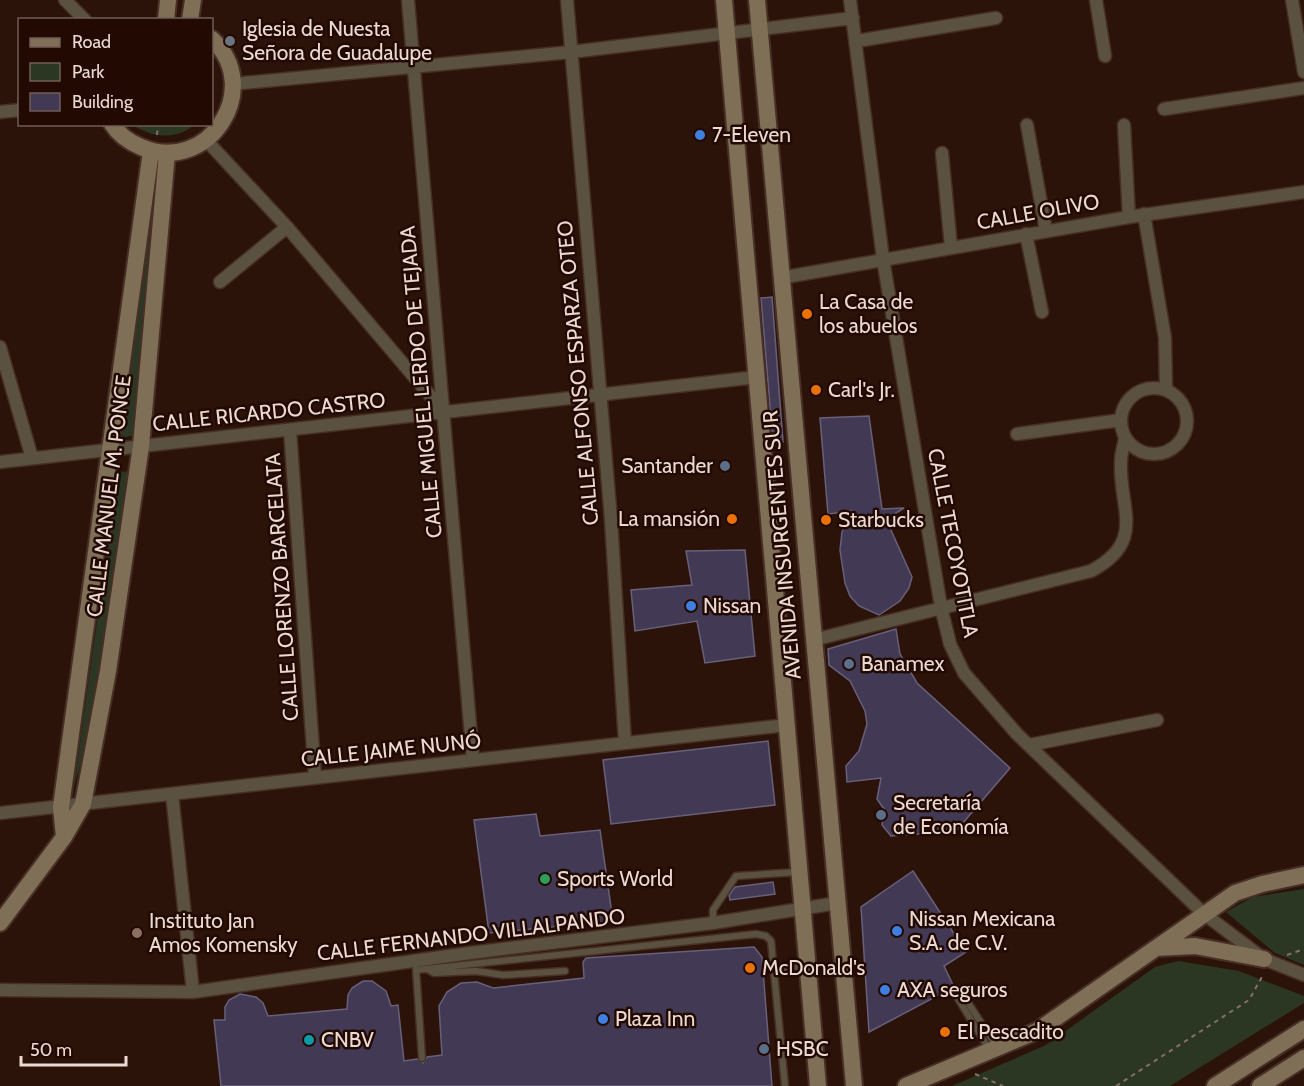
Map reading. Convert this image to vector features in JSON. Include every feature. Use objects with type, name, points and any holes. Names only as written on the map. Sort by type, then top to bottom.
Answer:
[{"type":"main road","points":[[166,18],[168,0]]},
{"type":"main road","points":[[190,18],[193,0]]},
{"type":"main road","name":"AVENIDA INSURGENTES SUR","points":[[724,0],[818,1086]]},
{"type":"main road","name":"AVENIDA INSURGENTES SUR","points":[[757,0],[780,278],[854,1086]]},
{"type":"main road","points":[[114,126],[130,142],[159,152],[194,147],[206,140],[226,117],[232,99],[233,84],[228,62],[213,40]]},
{"type":"main road","name":"CALLE MANUEL M. PONCE","points":[[0,923],[64,837],[83,804],[108,671],[141,446],[159,152]]},
{"type":"main road","name":"CALLE MANUEL M. PONCE","points":[[64,837],[61,807],[109,450],[159,152]]},
{"type":"main road","points":[[906,1086],[1037,1031],[1235,892],[1304,875]]},
{"type":"main road","points":[[1156,948],[1195,946],[1267,961]]},
{"type":"main road","points":[[1215,1086],[1304,1029]]},
{"type":"main road","points":[[1260,1086],[1304,1058]]},
{"type":"street","points":[[65,0],[83,18]]},
{"type":"street","name":"CALLE MIGUEL LERDO DE TEJADA","points":[[408,0],[473,760]]},
{"type":"street","name":"CALLE ALFONSO ESPARZA OTEO","points":[[567,0],[610,520],[625,743]]},
{"type":"street","name":"CALLE TECOYOTITLA","points":[[850,0],[883,259],[941,607],[950,644],[964,673],[1029,746],[1203,913],[1267,961],[1304,975]]},
{"type":"street","points":[[1096,0],[1106,56]]},
{"type":"street","points":[[1292,0],[1304,72]]},
{"type":"street","points":[[233,84],[571,52],[852,18]]},
{"type":"street","points":[[857,41],[996,18]]},
{"type":"street","points":[[1164,109],[1304,88]]},
{"type":"street","points":[[0,112],[18,110]]},
{"type":"street","points":[[1027,125],[1046,231]]},
{"type":"street","points":[[1124,125],[1129,217]]},
{"type":"street","points":[[206,140],[287,227],[444,412]]},
{"type":"street","points":[[942,153],[951,247]]},
{"type":"street","name":"CALLE OLIVO","points":[[780,278],[1144,214],[1304,192]]},
{"type":"street","points":[[1144,214],[1165,338],[1166,390]]},
{"type":"street","points":[[220,282],[287,227]]},
{"type":"street","points":[[1026,234],[1042,312]]},
{"type":"street","points":[[0,347],[32,458]]},
{"type":"street","name":"CALLE RICARDO CASTRO","points":[[0,462],[757,377]]},
{"type":"street","points":[[813,640],[1091,572],[1107,563],[1120,546],[1126,528],[1127,511],[1120,461],[1125,438],[1121,420],[1126,403],[1140,391],[1148,388],[1166,390],[1176,395],[1187,413],[1188,424],[1179,443],[1171,450],[1150,454],[1139,451],[1125,438]]},
{"type":"street","points":[[1017,434],[1121,420]]},
{"type":"street","name":"CALLE LORENZO BARCELATA","points":[[290,430],[315,777]]},
{"type":"street","points":[[1029,746],[1157,720]]},
{"type":"street","name":"CALLE JAIME NUNÓ","points":[[0,813],[787,725]]},
{"type":"street","points":[[172,794],[193,992]]},
{"type":"street","name":"CALLE FERNANDO VILLALPANDO","points":[[0,990],[193,992],[416,965],[802,911],[837,903]]},
{"type":"lane","points":[[713,923],[713,910],[736,876],[799,872]]},
{"type":"lane","points":[[427,969],[756,934],[766,936],[771,941],[785,1086]]},
{"type":"lane","points":[[422,1058],[416,965],[434,973],[476,971],[503,975],[565,971]]},
{"type":"lane","points":[[774,969],[807,966]]},
{"type":"lane","points":[[957,991],[994,1050]]},
{"type":"path","points":[[1116,1086],[1249,1000],[1267,961],[1304,949]]},
{"type":"path","points":[[956,1066],[1003,1086]]},
{"type":"green space","points":[[135,126],[193,126],[180,133],[164,136]]},
{"type":"green space","points":[[151,173],[155,174],[135,435],[121,438]]},
{"type":"green space","points":[[132,471],[88,739],[74,786],[118,472]]},
{"type":"green space","points":[[1304,889],[1304,965],[1275,953],[1226,912],[1253,897]]},
{"type":"green space","points":[[1178,961],[1239,971],[1304,996],[1304,1003],[1170,1086],[952,1086],[1046,1045],[1155,967]]},
{"type":"building","points":[[772,297],[783,442],[773,442],[761,298]]},
{"type":"building","points":[[869,416],[882,509],[904,508],[886,519],[912,577],[909,588],[900,601],[879,615],[859,606],[850,596],[845,583],[840,550],[842,532],[852,511],[828,514],[820,418]]},
{"type":"building","name":"Nissan","points":[[745,550],[755,656],[705,663],[697,621],[635,631],[631,590],[692,585],[686,551]]},
{"type":"building","points":[[896,629],[900,654],[917,683],[1010,768],[956,831],[891,836],[882,825],[884,809],[877,799],[881,778],[847,782],[846,766],[859,751],[867,724],[865,711],[850,681],[829,665],[828,649]]},
{"type":"building","points":[[768,741],[775,805],[611,824],[603,760]]},
{"type":"building","name":"Sports World","points":[[536,814],[540,836],[600,830],[613,921],[489,933],[474,820]]},
{"type":"building","points":[[913,871],[966,952],[944,966],[954,987],[869,1032],[861,907]]},
{"type":"building","points":[[773,882],[775,894],[730,900],[729,895],[735,887]]},
{"type":"building","name":"Plaza Inn","points":[[754,947],[762,957],[772,1086],[221,1086],[214,1020],[225,1020],[225,1007],[229,1000],[240,994],[256,997],[263,1003],[268,1016],[347,1009],[348,995],[352,988],[363,981],[372,981],[386,991],[391,1006],[398,1005],[404,1061],[417,1059],[423,1063],[427,1057],[442,1055],[439,1006],[447,992],[461,983],[477,982],[493,988],[584,978],[583,962],[586,958]]},
{"type":"place","name":"Iglesia de Nuesta Señora de Guadalupe","points":[[230,41]]},
{"type":"place","name":"7-Eleven","points":[[700,135]]},
{"type":"place","name":"La Casa de los abuelos","points":[[807,314]]},
{"type":"place","name":"Carl's Jr.","points":[[816,390]]},
{"type":"place","name":"Santander","points":[[725,466]]},
{"type":"place","name":"La mansión","points":[[732,519]]},
{"type":"place","name":"Starbucks","points":[[826,520]]},
{"type":"place","name":"Nissan","points":[[691,606]]},
{"type":"place","name":"Banamex","points":[[849,664]]},
{"type":"place","name":"Secretaría de Economía","points":[[881,815]]},
{"type":"place","name":"Sports World","points":[[545,879]]},
{"type":"place","name":"Nissan Mexicana S.A. de C.V.","points":[[897,931]]},
{"type":"place","name":"Instituto Jan Amos Komensky","points":[[137,933]]},
{"type":"place","name":"McDonald's","points":[[750,968]]},
{"type":"place","name":"AXA seguros","points":[[885,990]]},
{"type":"place","name":"Plaza Inn","points":[[603,1019]]},
{"type":"place","name":"El Pescadito","points":[[945,1032]]},
{"type":"place","name":"CNBV","points":[[309,1040]]},
{"type":"place","name":"HSBC","points":[[764,1049]]}]
